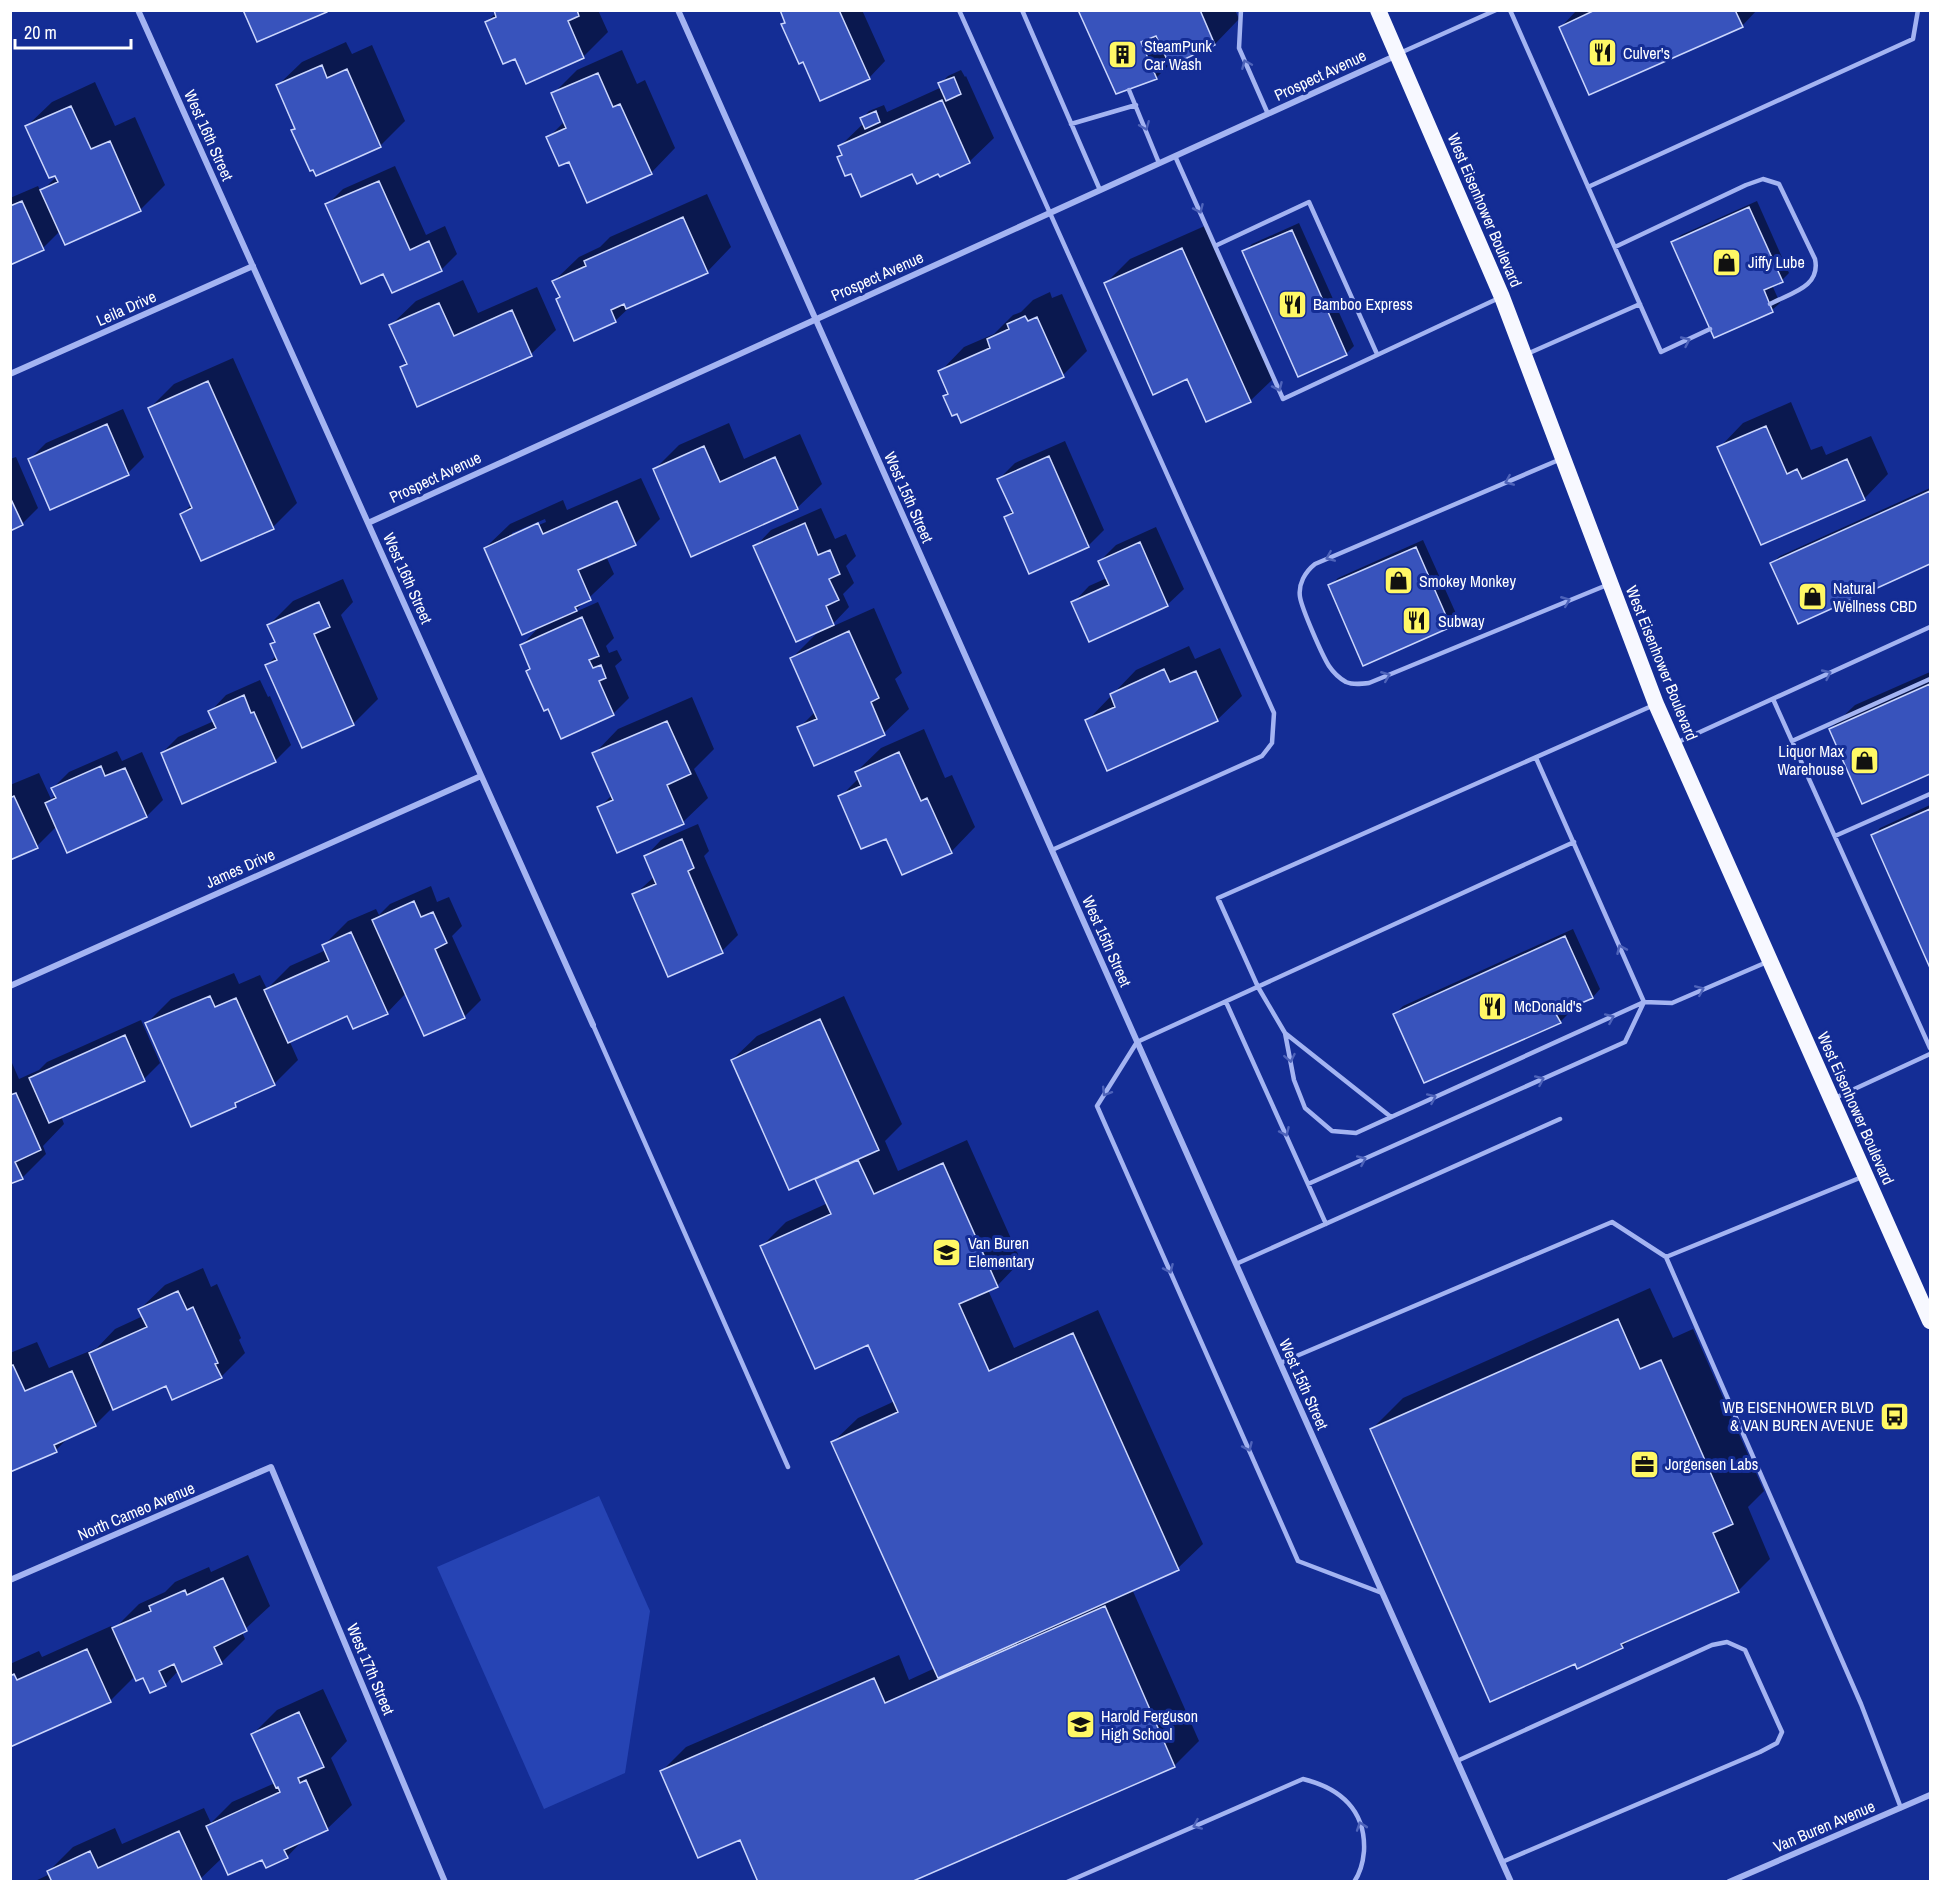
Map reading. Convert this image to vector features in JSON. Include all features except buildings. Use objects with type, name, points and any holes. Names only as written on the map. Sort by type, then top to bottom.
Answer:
[{"type":"highway","name":"West Eisenhower Boulevard","points":[[1378,10],[1502,297],[1656,704],[1930,1321]]},
{"type":"street","name":"West 16th Street","points":[[138,10],[593,1025]]},
{"type":"street","name":"West 15th Street","points":[[678,10],[1511,1881]]},
{"type":"street","name":"Prospect Avenue","points":[[368,523],[1398,54]]},
{"type":"street","name":"Leila Drive","points":[[10,374],[253,266]]},
{"type":"street","name":"James Drive","points":[[10,986],[481,776]]},
{"type":"street","name":"North Cameo Avenue","points":[[10,1580],[272,1467]]},
{"type":"street","name":"West 17th Street","points":[[272,1467],[445,1881]]},
{"type":"street","name":"Van Buren Avenue","points":[[1729,1881],[1930,1795]]},
{"type":"lane","points":[[959,10],[1274,713],[1272,743],[1262,756],[1052,850]]},
{"type":"lane","points":[[1022,10],[1100,190]]},
{"type":"lane","points":[[1241,10],[1239,48],[1268,114]]},
{"type":"lane","points":[[1398,54],[1496,10]]},
{"type":"lane","points":[[1510,10],[1661,352],[1710,329]]},
{"type":"lane","points":[[1588,187],[1913,39],[1918,10]]},
{"type":"lane","points":[[1129,90],[1159,163]]},
{"type":"lane","points":[[1071,124],[1136,105]]},
{"type":"lane","points":[[1175,156],[1283,399],[1502,297]]},
{"type":"lane","points":[[1615,247],[1746,185],[1763,179],[1779,184],[1815,259],[1817,271],[1813,280],[1802,288],[1770,304]]},
{"type":"lane","points":[[1215,246],[1309,202],[1377,354]]},
{"type":"lane","points":[[1525,355],[1640,304]]},
{"type":"lane","points":[[1563,458],[1315,564],[1307,571],[1302,582],[1300,596],[1304,608],[1329,667],[1348,683],[1357,684],[1369,683],[1611,583]]},
{"type":"lane","points":[[1674,744],[1930,627]]},
{"type":"lane","points":[[1792,741],[1930,679]]},
{"type":"lane","points":[[1773,699],[1930,1048]]},
{"type":"lane","points":[[1391,1117],[1286,1033],[1258,987],[1218,898],[1656,704]]},
{"type":"lane","points":[[1308,1184],[1625,1042],[1644,1002],[1536,758]]},
{"type":"lane","points":[[1835,836],[1930,794]]},
{"type":"lane","points":[[1383,1593],[1298,1561],[1097,1106],[1137,1042],[1574,842]]},
{"type":"lane","points":[[1286,1033],[1294,1080],[1305,1108],[1332,1131],[1356,1133],[1644,1002],[1672,1003],[1770,960]]},
{"type":"lane","points":[[1226,1002],[1326,1224]]},
{"type":"lane","points":[[593,1025],[788,1467]]},
{"type":"lane","points":[[1832,1099],[1930,1054]]},
{"type":"lane","points":[[1236,1264],[1560,1119]]},
{"type":"lane","points":[[1666,1257],[1866,1176]]},
{"type":"lane","points":[[1280,1363],[1612,1222],[1666,1257],[1861,1704],[1902,1808]]},
{"type":"lane","points":[[1457,1761],[1712,1645],[1727,1642],[1745,1650],[1782,1732],[1777,1743],[1760,1752],[1502,1862]]},
{"type":"lane","points":[[1067,1881],[1303,1779],[1319,1783],[1335,1792],[1349,1803],[1360,1820],[1364,1836],[1364,1855],[1361,1872],[1354,1881]]},
{"type":"shaded area","points":[[599,1496],[650,1611],[625,1773],[544,1809],[437,1567]]},
{"type":"place","name":"Culver's","points":[[1602,53]]},
{"type":"place","name":"SteamPunk Car Wash","points":[[1123,55]]},
{"type":"place","name":"Jiffy Lube","points":[[1727,262]]},
{"type":"place","name":"Bamboo Express","points":[[1292,304]]},
{"type":"place","name":"Smokey Monkey","points":[[1398,581]]},
{"type":"place","name":"Natural Wellness CBD","points":[[1812,597]]},
{"type":"place","name":"Subway","points":[[1417,621]]},
{"type":"place","name":"Liquor Max Warehouse","points":[[1865,760]]},
{"type":"place","name":"McDonald's","points":[[1493,1006]]},
{"type":"place","name":"Van Buren Elementary","points":[[947,1252]]},
{"type":"place","name":"WB EISENHOWER BLVD & VAN BUREN AVENUE","points":[[1895,1416]]},
{"type":"place","name":"Jorgensen Labs","points":[[1644,1464]]},
{"type":"place","name":"Harold Ferguson High School","points":[[1080,1725]]}]
